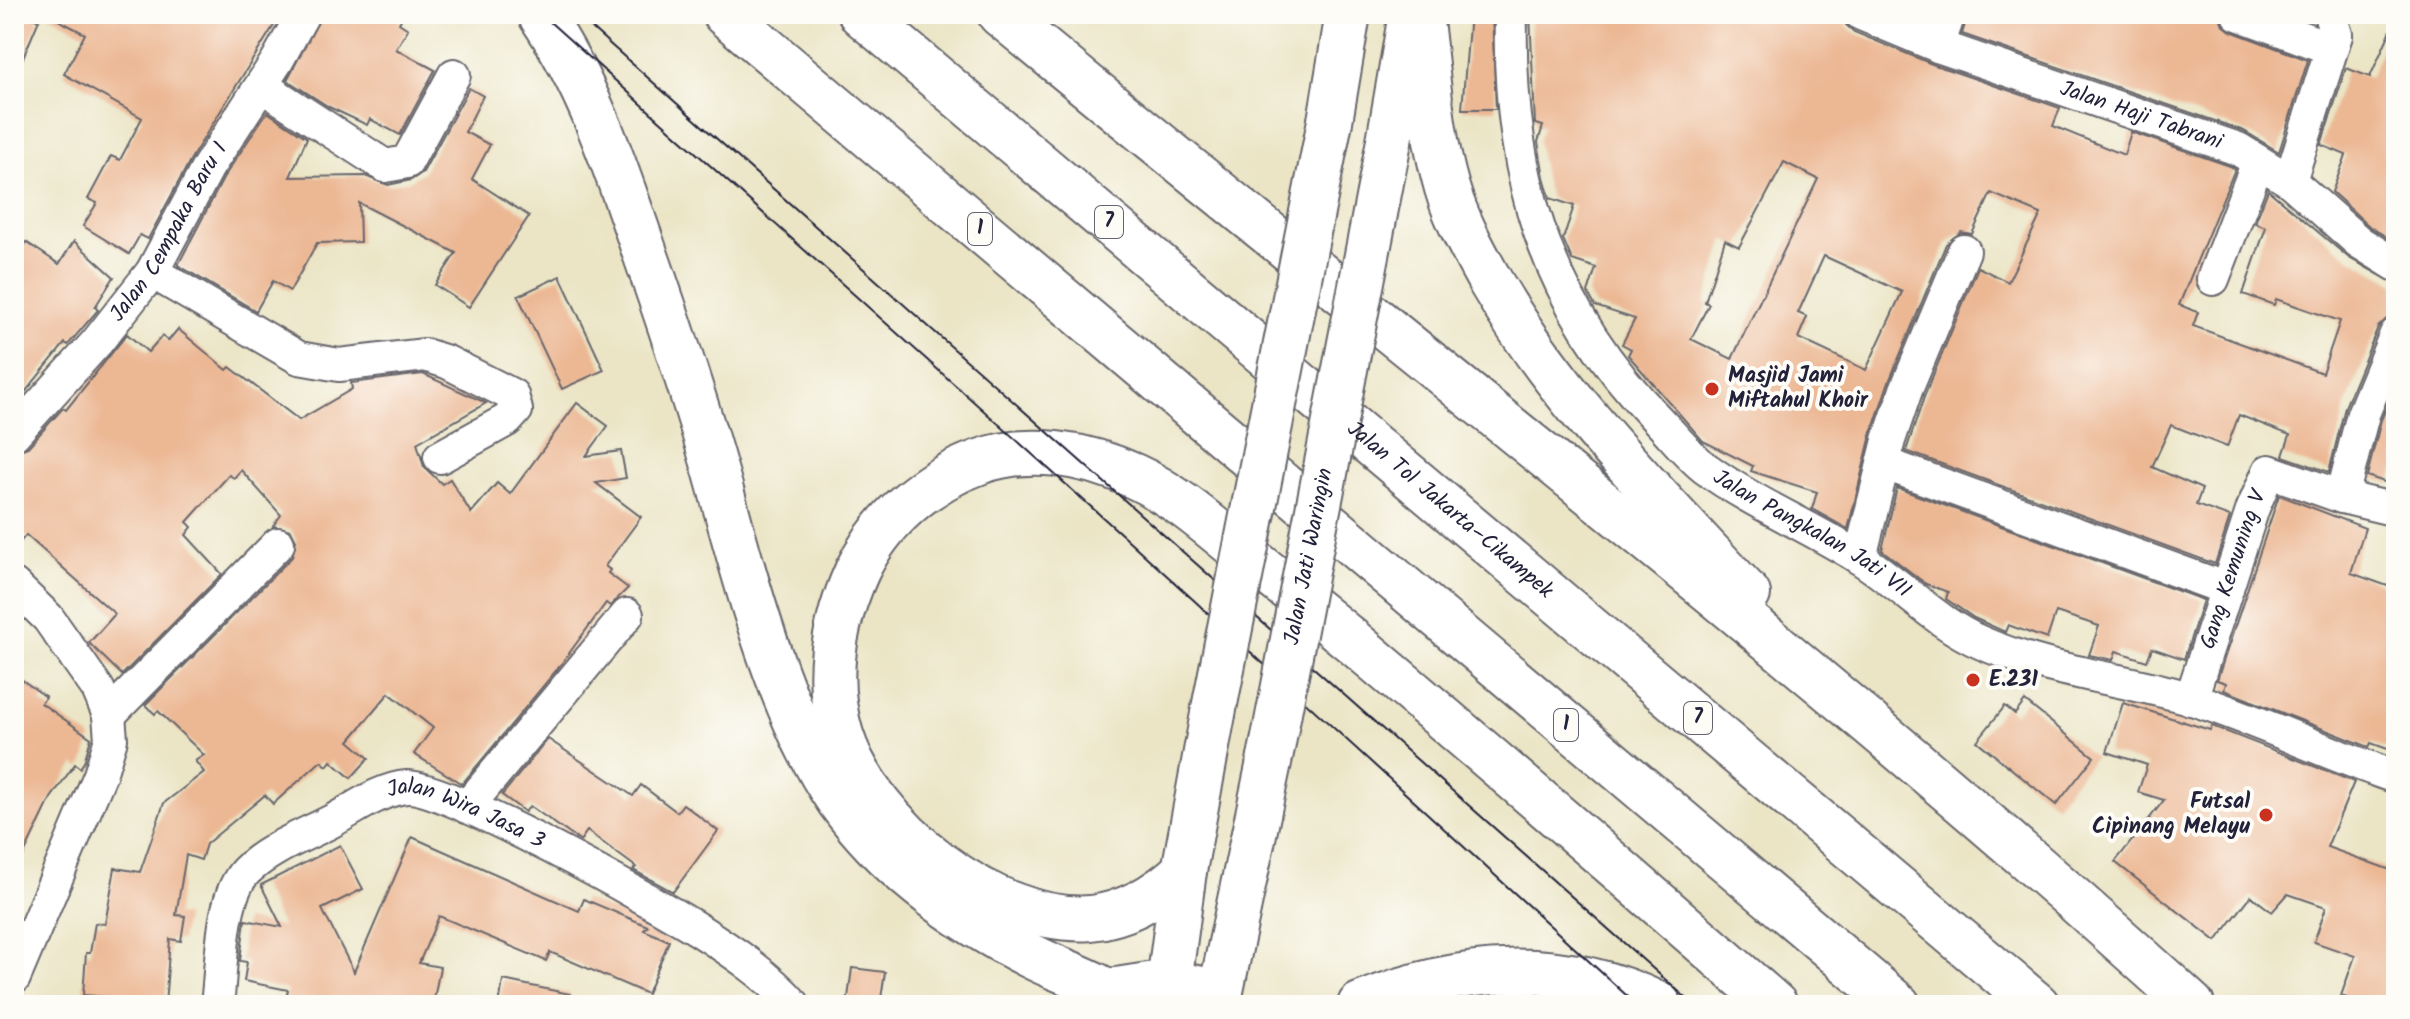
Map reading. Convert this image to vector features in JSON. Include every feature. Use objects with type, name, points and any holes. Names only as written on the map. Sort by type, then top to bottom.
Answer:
[{"type":"main road","points":[[540,14],[591,103],[610,150],[701,416],[744,579],[794,711],[830,786],[894,864],[958,915],[1035,958],[1118,998],[1167,993],[1219,999]]},
{"type":"main road","name":"1","points":[[725,14],[1898,1005]]},
{"type":"main road","name":"Jalan Tol Jakarta–Cikampek","points":[[861,14],[2037,1005]]},
{"type":"main road","points":[[1000,14],[1857,711],[2052,878],[2192,1005]]},
{"type":"main road","points":[[1167,993],[1184,871],[1213,714],[1330,121],[1348,14]]},
{"type":"main road","name":"Jalan Jati Waringin","points":[[1219,999],[1273,743],[1411,14]]},
{"type":"main road","points":[[1420,14],[1431,123],[1447,191],[1477,257],[1519,330],[1601,436],[1857,711]]},
{"type":"main road","points":[[1184,871],[1139,904],[1106,915],[1070,917],[1030,909],[981,889],[925,851],[886,812],[858,774],[839,727],[831,680],[842,607],[862,560],[886,525],[939,480],[999,455],[1044,453],[1100,464],[1164,493],[1355,643],[1775,1005]]},
{"type":"main road","points":[[1360,1005],[1436,979],[1509,970],[1560,973],[1595,980],[1659,1005]]},
{"type":"street","name":"Jalan Cempaka Baru I","points":[[14,434],[97,342],[152,272],[208,167],[262,86],[303,14]]},
{"type":"street","name":"Jalan Pangkalan Jati VII","points":[[1511,14],[1509,80],[1517,151],[1535,221],[1567,299],[1619,380],[1704,467],[1795,524],[1860,558],[1942,620],[1978,641],[2043,664],[2191,699],[2396,777]]},
{"type":"street","name":"Jalan Haji Tabrani","points":[[1861,14],[1938,46],[2238,149],[2290,181],[2359,242],[2396,265]]},
{"type":"street","points":[[1938,46],[1949,14]]},
{"type":"street","points":[[2238,14],[2316,43],[2328,44],[2333,25]]},
{"type":"street","points":[[2290,181],[2333,25]]},
{"type":"street","points":[[262,86],[385,166],[395,166],[407,162],[454,75]]},
{"type":"street","points":[[2213,279],[2258,162]]},
{"type":"street","points":[[1860,558],[1883,463],[1906,390],[1964,251]]},
{"type":"street","points":[[152,272],[299,358],[339,365],[425,355],[447,362],[512,395],[516,410],[507,420],[440,457]]},
{"type":"street","points":[[2396,334],[2363,414],[2342,497],[2396,510]]},
{"type":"street","points":[[1883,463],[2227,589]]},
{"type":"street","name":"Gang Kemuning V","points":[[2191,699],[2253,508],[2269,471],[2342,497]]},
{"type":"street","points":[[109,715],[278,544]]},
{"type":"street","points":[[14,585],[48,618],[98,689],[109,715],[111,739],[100,775],[14,978]]},
{"type":"street","points":[[467,807],[627,615]]},
{"type":"street","name":"Jalan Wira Jasa 3","points":[[217,1005],[228,908],[235,887],[265,856],[385,793],[407,787],[436,792],[467,807],[579,863],[700,931],[780,989],[794,1005]]},
{"type":"building","points":[[14,14],[39,20],[14,79]]},
{"type":"building","points":[[47,14],[281,14],[192,157],[148,239],[140,235],[129,254],[83,226],[97,203],[88,199],[111,156],[120,160],[142,118],[64,74],[85,34]]},
{"type":"building","points":[[322,14],[404,14],[399,23],[408,29],[396,49],[435,70],[400,135],[370,119],[367,125],[329,107],[287,80]]},
{"type":"building","points":[[1470,14],[1492,14],[1496,109],[1462,109]]},
{"type":"building","points":[[1530,14],[1567,14],[1592,20],[1593,14],[1842,14],[1846,25],[1854,32],[1932,64],[2060,108],[2053,126],[2124,155],[2131,132],[2235,169],[2179,305],[2198,312],[2193,326],[2322,373],[2340,321],[2276,299],[2274,305],[2243,294],[2266,227],[2255,223],[2268,190],[2349,258],[2396,284],[2396,310],[2378,327],[2345,407],[2329,472],[2283,456],[2290,435],[2239,415],[2227,447],[2171,425],[2152,467],[2202,489],[2196,505],[2230,517],[2215,564],[1906,451],[1924,397],[1978,267],[2008,282],[2041,214],[1991,193],[1972,234],[1961,232],[1946,244],[1888,384],[1871,435],[1848,529],[1812,509],[1817,492],[1751,471],[1753,466],[1703,441],[1628,355],[1631,349],[1622,344],[1635,319],[1595,306],[1588,293],[1596,268],[1572,260],[1563,239],[1574,206],[1550,198],[1538,142],[1543,126],[1535,124]],"holes":[[[1784,162],[1818,179],[1732,359],[1691,339],[1709,304],[1705,302],[1725,240],[1739,247]],[[1824,256],[1902,292],[1866,370],[1798,338],[1807,317],[1798,313]]]},
{"type":"building","points":[[1968,14],[2219,14],[2223,25],[2231,31],[2308,60],[2279,152],[2244,131],[1962,34]]},
{"type":"building","points":[[2396,19],[2394,241],[2370,227],[2332,192],[2346,155],[2321,145],[2346,68],[2370,77]]},
{"type":"building","points":[[469,88],[483,96],[465,132],[490,145],[472,179],[529,216],[469,307],[435,285],[456,253],[359,203],[360,242],[317,243],[290,291],[273,281],[256,311],[178,265],[224,177],[267,112],[307,138],[290,177],[365,176],[388,185],[411,180],[423,172]]},
{"type":"building","points":[[74,241],[114,277],[95,307],[98,310],[68,345],[65,343],[14,406],[14,269],[26,242],[59,264]]},
{"type":"building","points":[[560,276],[604,370],[562,389],[518,296]]},
{"type":"building","points":[[178,329],[227,370],[230,367],[299,420],[352,389],[351,383],[423,374],[486,403],[417,443],[424,467],[442,484],[450,479],[471,513],[497,483],[510,494],[577,403],[608,426],[586,456],[621,451],[626,478],[596,483],[641,517],[605,566],[610,570],[608,573],[628,588],[610,606],[606,603],[559,667],[462,784],[414,754],[433,728],[389,693],[349,741],[369,758],[351,778],[331,761],[327,766],[321,761],[273,804],[265,795],[206,844],[201,860],[186,855],[176,915],[185,916],[181,941],[170,939],[165,1005],[105,1005],[106,997],[83,995],[86,953],[90,953],[95,923],[105,924],[115,868],[140,872],[164,803],[204,772],[195,761],[204,755],[158,711],[155,714],[145,705],[292,557],[296,540],[291,530],[273,526],[281,515],[241,470],[234,478],[229,475],[187,522],[192,527],[186,535],[222,574],[122,675],[89,643],[115,614],[26,535],[14,549],[14,452],[28,447],[63,408],[66,410],[127,334],[148,352],[162,336],[168,341]]},
{"type":"building","points":[[2396,384],[2396,467],[2390,484],[2367,476],[2381,420]]},
{"type":"building","points":[[1897,488],[2203,600],[2184,659],[2152,648],[2147,661],[2116,651],[2113,660],[2089,655],[2099,626],[2056,612],[2047,639],[2008,625],[2005,632],[1974,618],[1946,599],[1948,592],[1926,584],[1882,550]]},
{"type":"building","points":[[2279,495],[2365,528],[2351,573],[2396,589],[2396,752],[2371,743],[2369,747],[2224,690],[2226,683],[2217,680]]},
{"type":"building","points":[[14,674],[46,697],[41,703],[91,738],[84,762],[80,768],[75,764],[51,798],[14,875]]},
{"type":"building","points":[[2025,701],[2094,757],[2056,805],[1977,741],[2005,706],[2015,714]]},
{"type":"building","points":[[2123,703],[2210,730],[2212,726],[2354,782],[2327,847],[2396,872],[2396,1005],[2365,1005],[2341,996],[2355,956],[2314,942],[2326,907],[2288,894],[2272,912],[2251,896],[2216,941],[2115,862],[2164,800],[2138,792],[2147,765],[2107,752]]},
{"type":"building","points":[[548,739],[633,796],[641,785],[677,812],[683,804],[718,831],[673,892],[633,870],[636,867],[587,831],[580,841],[530,806],[525,812],[502,795]]},
{"type":"building","points":[[412,837],[579,911],[584,899],[648,926],[644,930],[669,941],[647,994],[550,952],[546,961],[439,916],[419,963],[440,967],[433,1005],[284,1005],[288,990],[244,981],[247,962],[240,961],[245,920],[282,927],[261,885],[340,845],[363,889],[322,909],[354,972]]},
{"type":"building","points":[[852,968],[885,972],[880,1005],[847,1005]]},
{"type":"building","points":[[503,980],[570,994],[569,1005],[499,1005]]},
{"type":"tram line","points":[[541,14],[1128,540],[1637,1005]]},
{"type":"tram line","points":[[576,14],[1694,1005]]},
{"type":"place","name":"Masjid Jami Miftahul Khoir","points":[[1712,389]]},
{"type":"place","name":"E.231","points":[[1973,680]]},
{"type":"place","name":"Futsal Cipinang Melayu","points":[[2266,815]]}]
